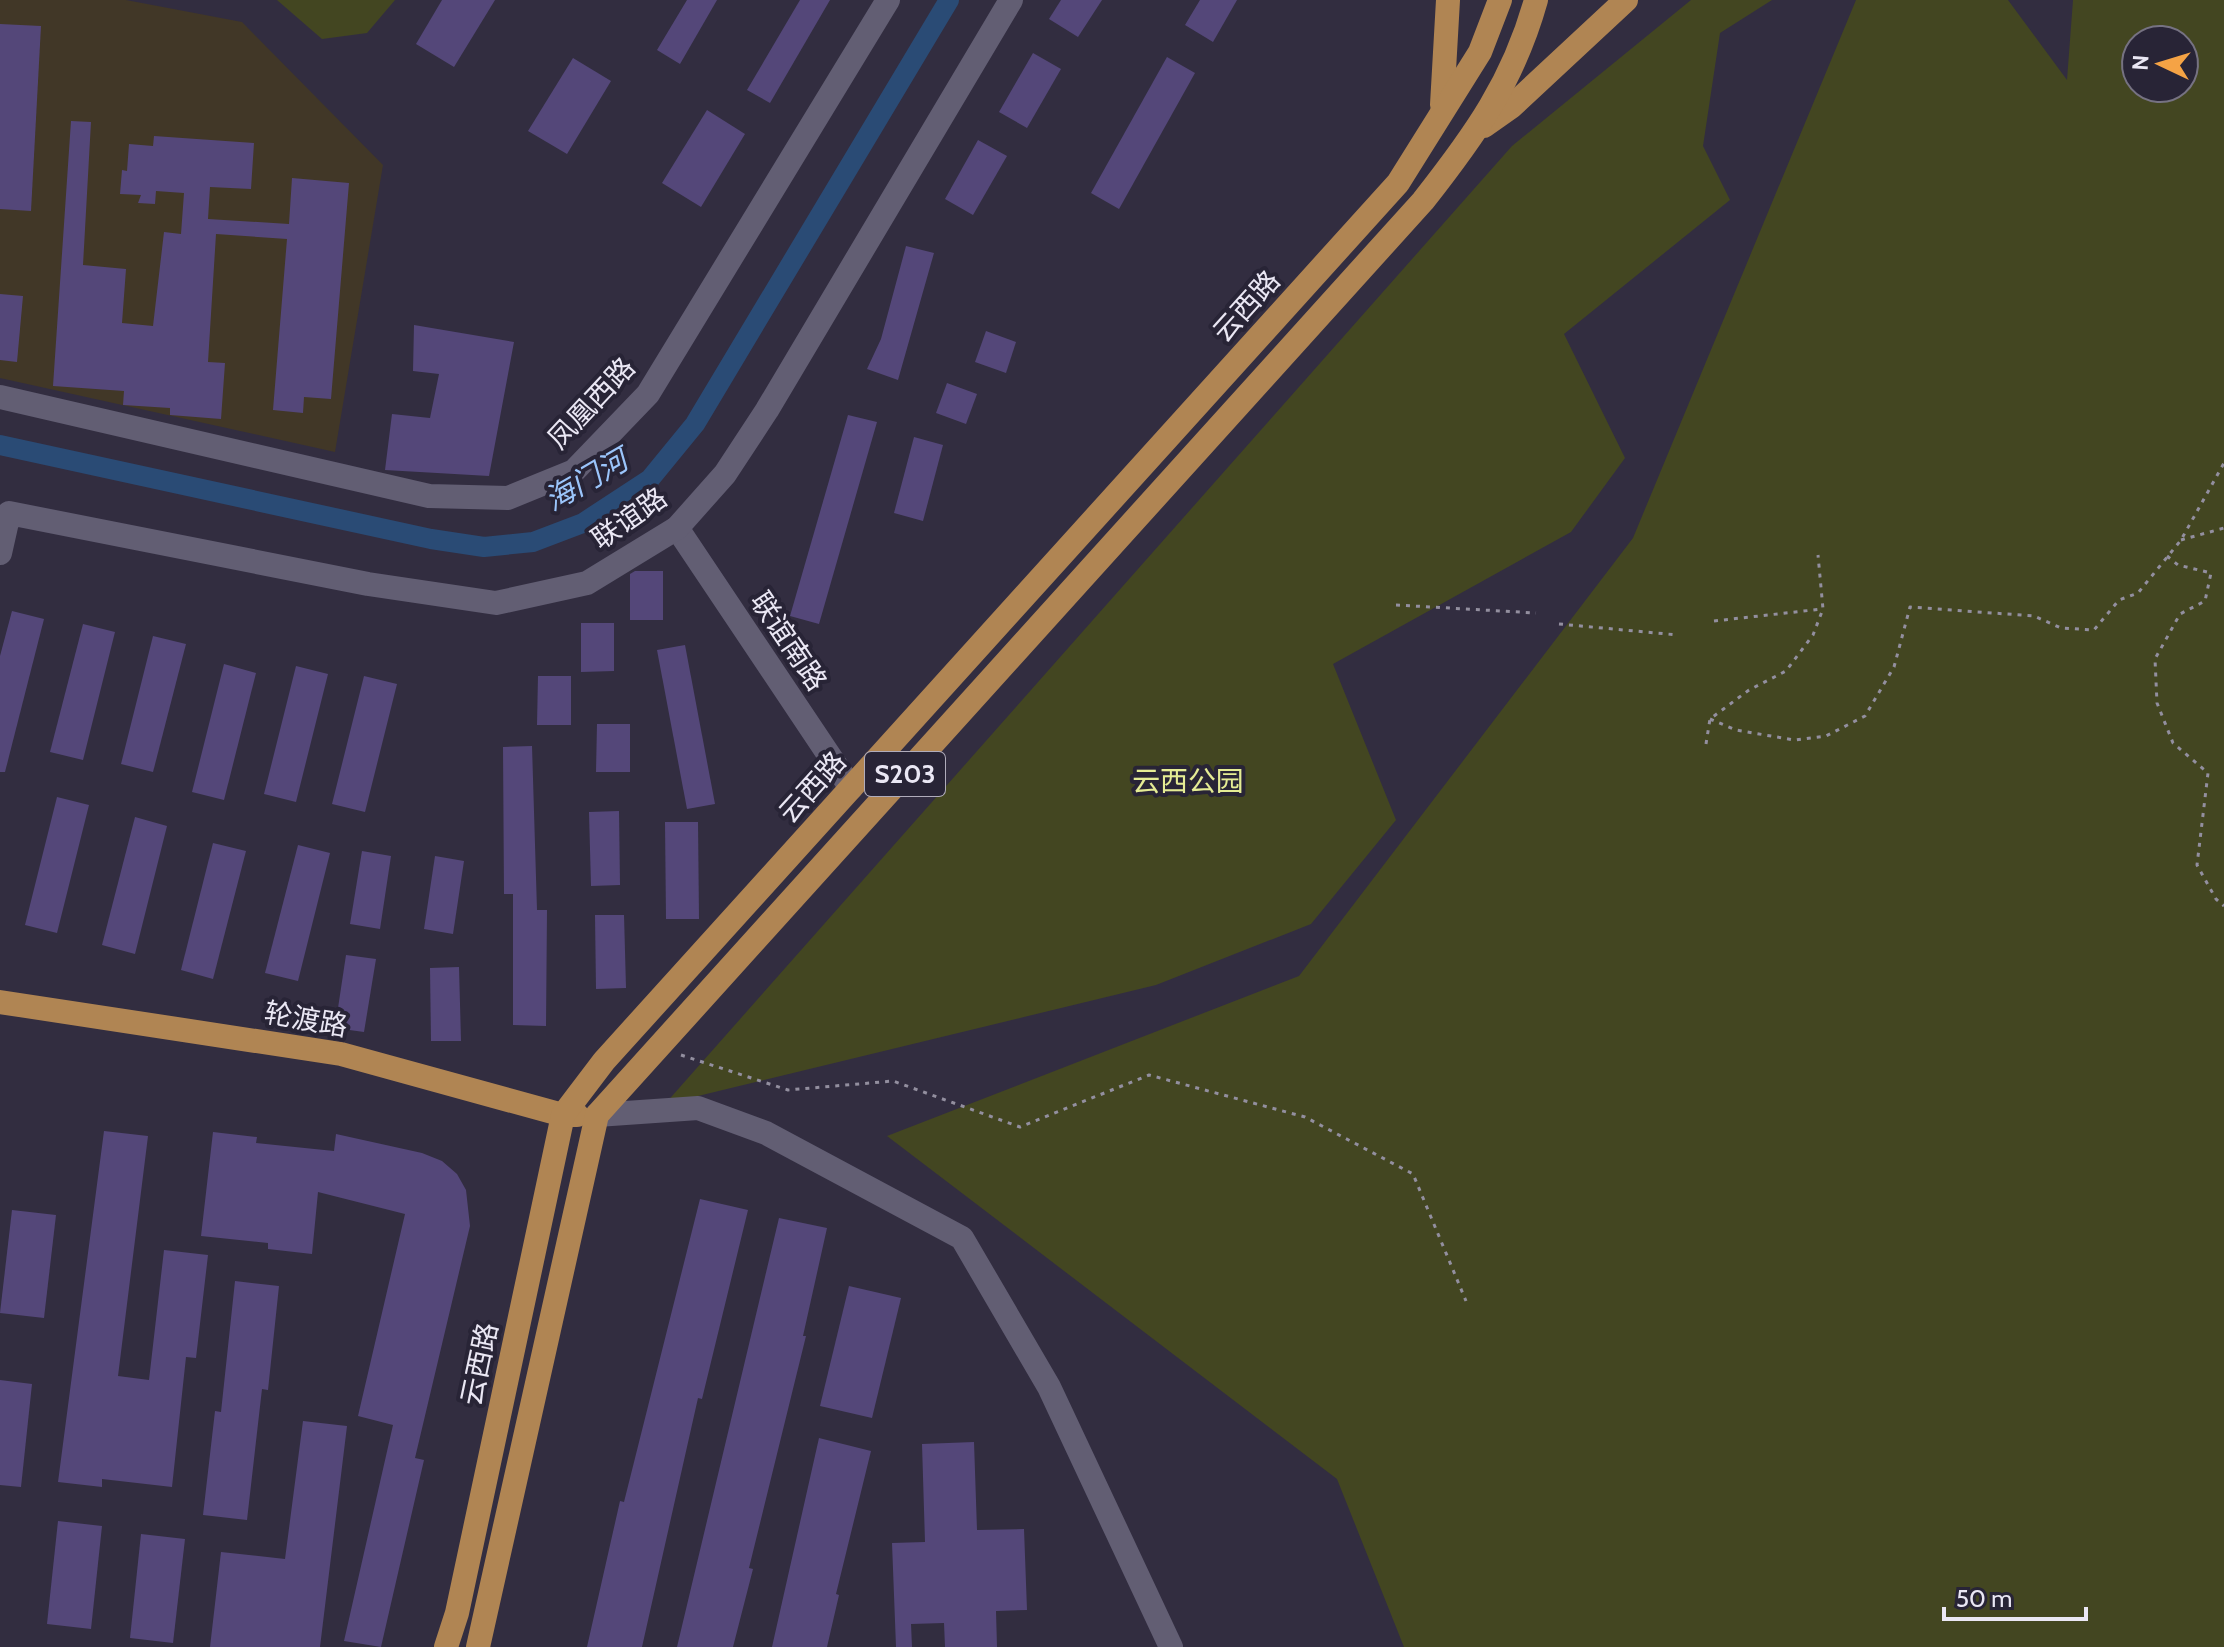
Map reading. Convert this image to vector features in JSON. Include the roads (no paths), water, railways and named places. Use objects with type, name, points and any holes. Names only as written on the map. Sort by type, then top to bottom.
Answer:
[{"type":"main road","points":[[1440,115],[1447,63],[1448,0]]},
{"type":"main road","name":"云西路","points":[[446,1647],[457,1613],[563,1115],[604,1061],[1398,183],[1480,52],[1500,0]]},
{"type":"main road","name":"S203","points":[[478,1647],[597,1115],[1423,201],[1479,130],[1522,44],[1536,0]]},
{"type":"main road","points":[[1479,130],[1511,107],[1626,0]]},
{"type":"main road","name":"轮渡路","points":[[0,1002],[341,1054],[563,1115],[597,1115]]},
{"type":"street","name":"凤凰西路","points":[[0,397],[429,496],[508,498],[574,471],[648,394],[888,0]]},
{"type":"street","name":"联谊路","points":[[0,553],[9,513],[368,584],[496,603],[587,583],[677,528],[725,474],[767,410],[1011,0]]},
{"type":"street","name":"联谊南路","points":[[677,528],[851,788]]},
{"type":"street","points":[[597,1115],[698,1108],[766,1133],[962,1238],[1049,1387],[1171,1647]]},
{"type":"waterway","name":"海门河","points":[[0,445],[431,539],[484,547],[533,542],[583,523],[650,479],[695,424],[949,0]]},
{"type":"park label","name":"云西公园","points":[[1188,781]]}]
